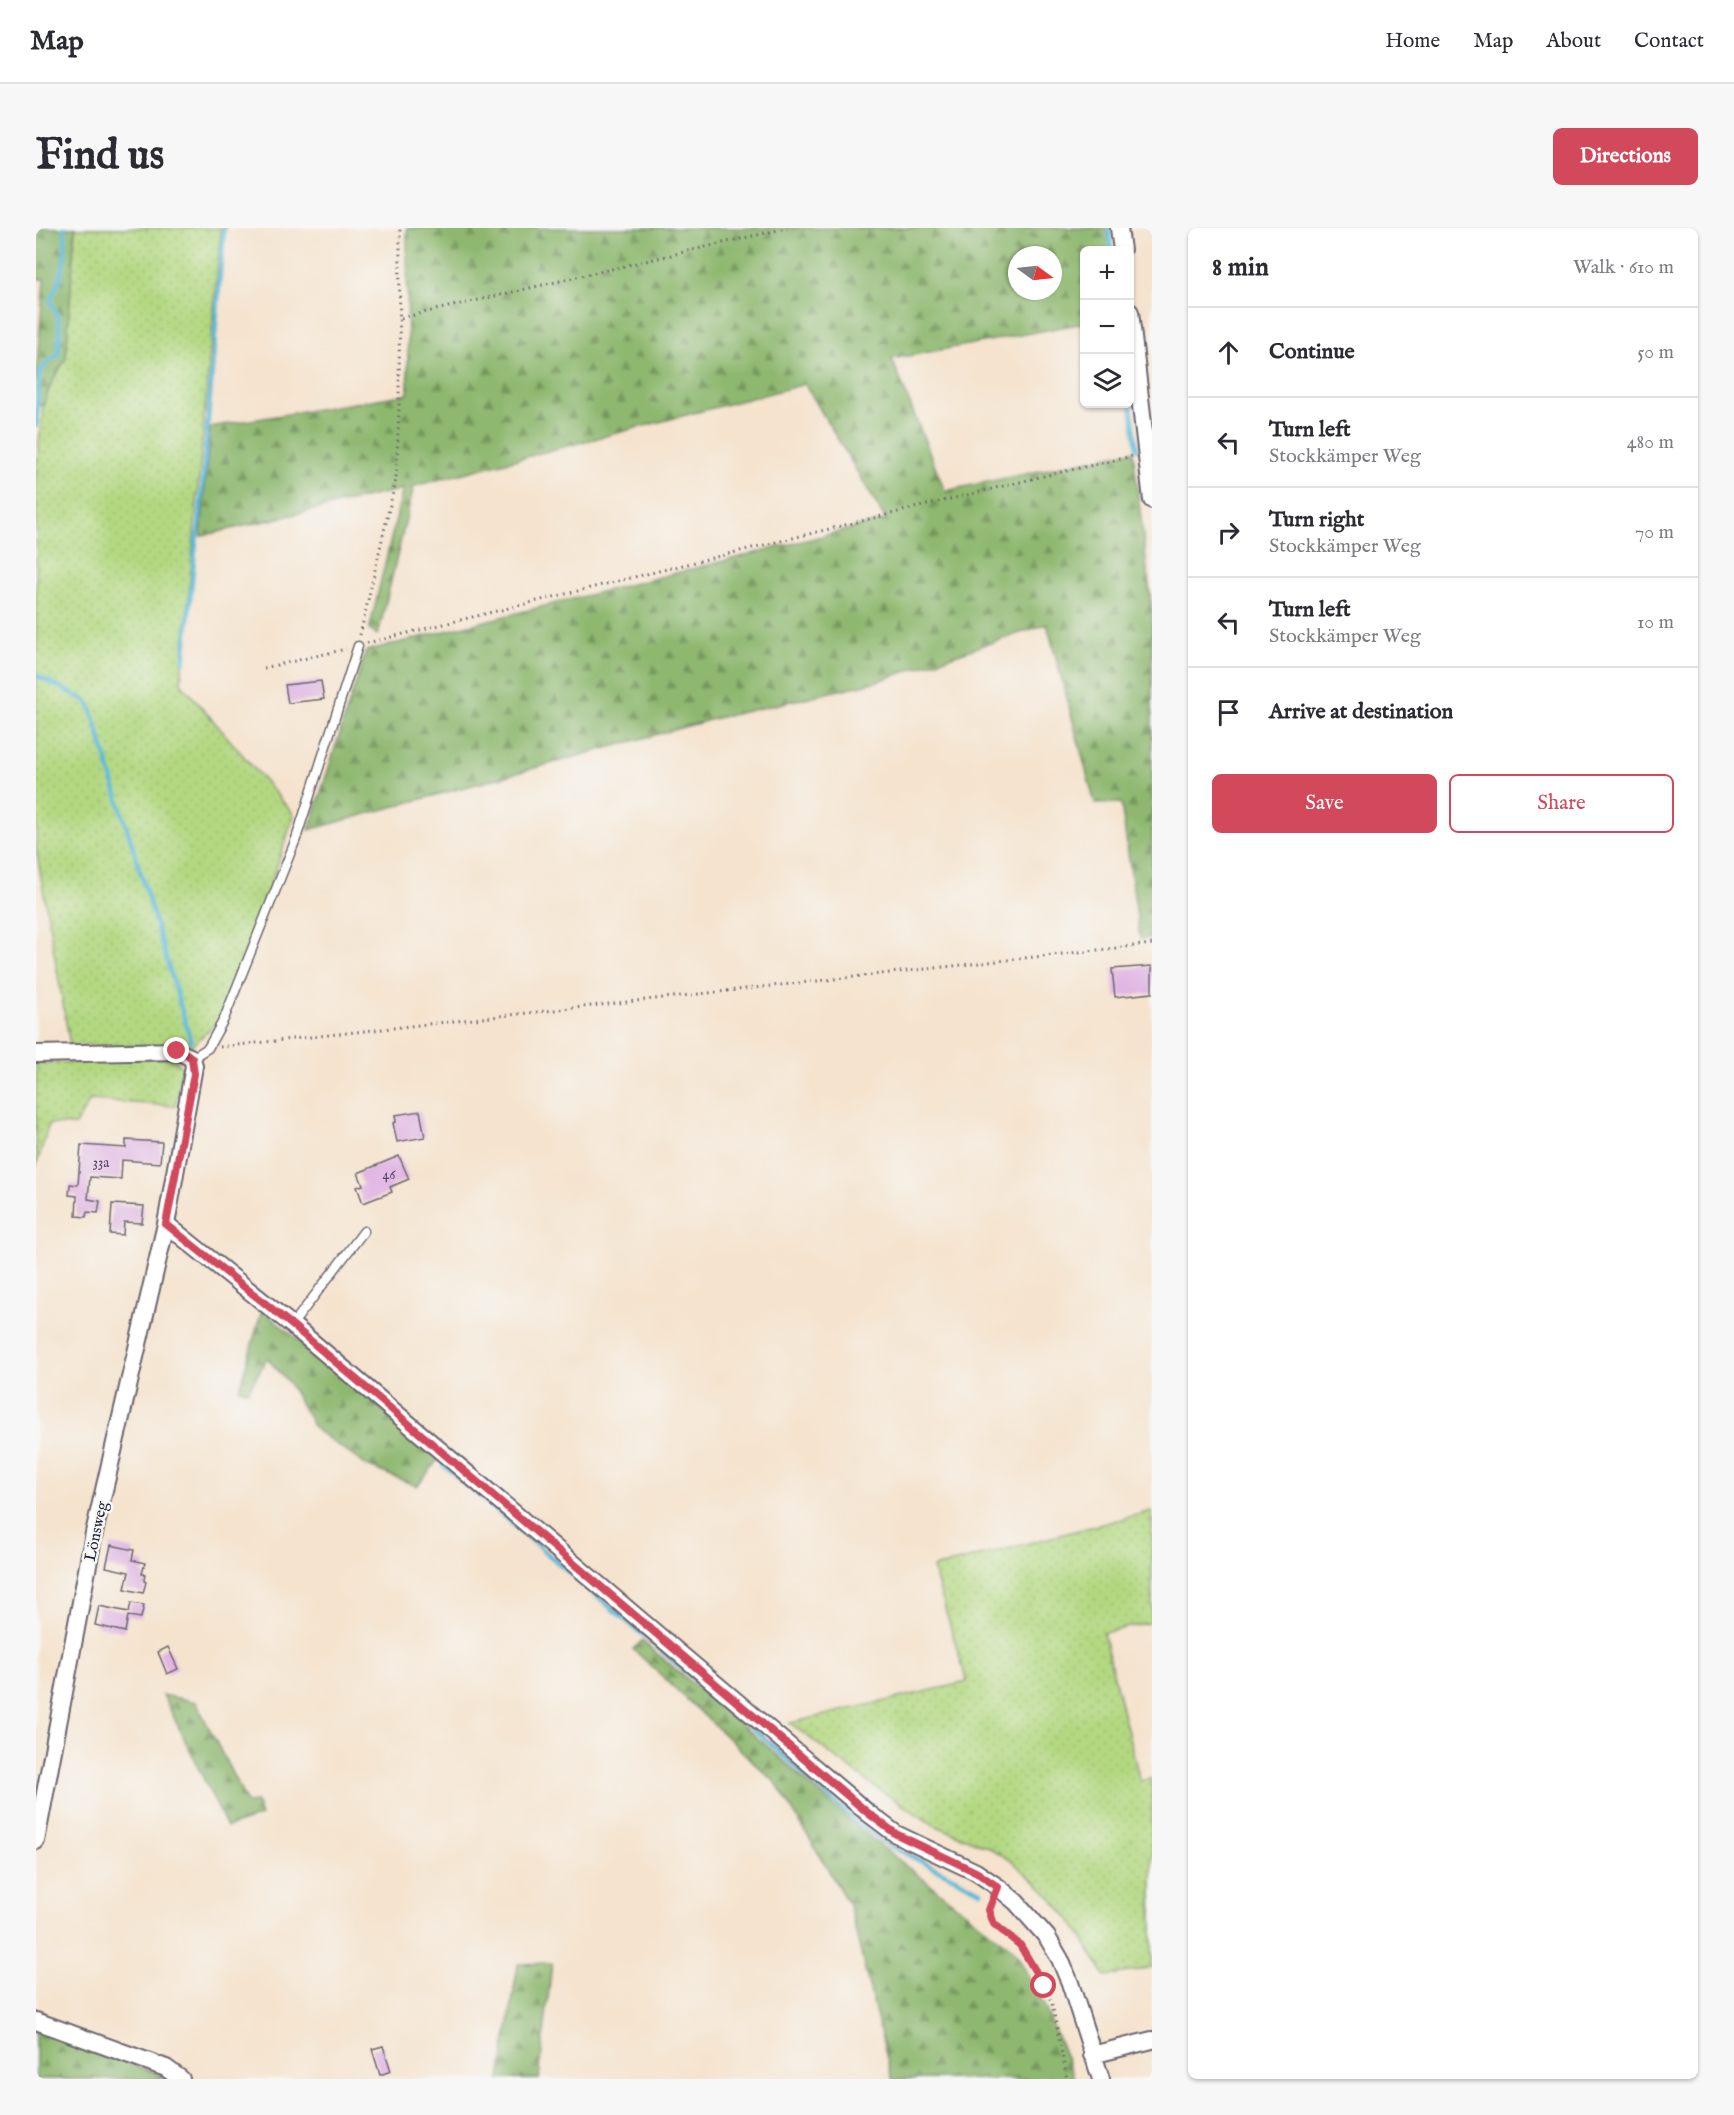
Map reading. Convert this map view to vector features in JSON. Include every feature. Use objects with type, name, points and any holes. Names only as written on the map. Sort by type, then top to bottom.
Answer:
[{"type":"street","points":[[1119,228],[1121,246]]},
{"type":"street","points":[[1134,347],[1152,500]]},
{"type":"street","points":[[36,1054],[177,1051],[192,1058]]},
{"type":"street","name":"Lönsweg","points":[[36,1841],[94,1533],[166,1224],[194,1074],[192,1058]]},
{"type":"street","points":[[166,1224],[292,1325],[868,1813],[896,1834],[976,1872],[1016,1902],[1047,1937],[1060,1959],[1101,2079]]},
{"type":"street","points":[[36,2021],[166,2068],[181,2079]]},
{"type":"street","points":[[1092,2055],[1152,2040]]},
{"type":"lane","points":[[192,1058],[208,1048],[224,1019],[296,839],[358,646]]},
{"type":"lane","points":[[292,1325],[364,1231]]},
{"type":"path","points":[[358,646],[396,479],[399,409],[400,228]]},
{"type":"path","points":[[400,318],[788,228]]},
{"type":"path","points":[[264,668],[1048,475],[1146,453]]},
{"type":"path","points":[[208,1048],[1152,944]]},
{"type":"path","points":[[998,1887],[989,1910],[994,1924],[1020,1945],[1044,1986],[1052,2003],[1067,2079]]},
{"type":"green space","points":[[36,228],[75,228],[66,358],[51,384],[43,405],[36,406],[36,377],[44,279],[36,279]]},
{"type":"green space","points":[[75,228],[221,228],[181,683],[294,815],[221,1018],[192,1046],[70,1045],[36,848],[36,470],[43,405],[51,384],[66,358]]},
{"type":"green space","points":[[407,228],[1107,228],[1109,246],[1080,246],[1080,324],[892,359],[945,491],[1133,451],[1152,612],[1152,938],[1140,939],[1121,803],[1095,804],[1047,624],[875,682],[713,719],[309,830],[366,651],[886,520],[805,384],[414,486],[378,635],[369,630],[403,489],[201,536],[210,427],[408,394]]},
{"type":"green space","points":[[172,1057],[184,1069],[175,1106],[90,1100],[75,1125],[49,1124],[36,1167],[36,1064]]},
{"type":"green space","points":[[262,1310],[440,1457],[417,1486],[367,1466],[315,1429],[288,1382],[267,1358],[248,1391],[239,1389]]},
{"type":"green space","points":[[1152,1511],[1152,1622],[1103,1633],[1140,1781],[1152,1779],[1152,1968],[1105,1976],[1074,1924],[1043,1889],[1012,1861],[988,1847],[934,1825],[872,1785],[790,1723],[967,1682],[933,1568]]},
{"type":"green space","points":[[642,1641],[767,1746],[858,1828],[1015,1951],[1044,2005],[1075,2079],[892,2079],[849,1905],[777,1784],[633,1649]]},
{"type":"green space","points":[[163,1695],[196,1702],[247,1803],[256,1802],[261,1816],[227,1827]]},
{"type":"green space","points":[[552,1963],[539,2079],[500,2079],[518,1964]]},
{"type":"green space","points":[[36,2026],[171,2079],[36,2079]]},
{"type":"building","points":[[321,681],[324,699],[288,703],[285,685]]},
{"type":"building","points":[[1152,966],[1152,993],[1115,997],[1112,969]]},
{"type":"building","points":[[420,1111],[425,1137],[397,1142],[393,1123],[396,1122],[395,1115]]},
{"type":"building","points":[[126,1140],[162,1142],[160,1163],[122,1160],[121,1179],[90,1177],[88,1199],[100,1201],[98,1213],[87,1212],[86,1217],[76,1216],[77,1196],[69,1195],[70,1184],[78,1185],[81,1145],[126,1148]]},
{"type":"building","points":[[399,1156],[409,1179],[390,1187],[392,1192],[363,1203],[357,1187],[363,1185],[358,1173]]},
{"type":"building","points":[[112,1204],[144,1206],[142,1223],[124,1222],[123,1235],[110,1234]]},
{"type":"building","points":[[111,1545],[134,1550],[132,1560],[145,1563],[142,1574],[145,1574],[144,1581],[146,1582],[143,1593],[125,1589],[129,1572],[106,1567]]},
{"type":"building","points":[[131,1603],[144,1605],[141,1618],[128,1616],[125,1632],[95,1625],[99,1606],[129,1612]]},
{"type":"building","points":[[168,1647],[178,1669],[167,1674],[158,1652]]},
{"type":"building","points":[[383,2046],[391,2071],[380,2075],[372,2049]]},
{"type":"waterway","points":[[36,426],[40,372],[49,361],[58,355],[59,321],[51,303],[64,261],[64,228]]},
{"type":"waterway","points":[[184,662],[199,527],[224,228]]},
{"type":"waterway","points":[[1109,228],[1111,246]]},
{"type":"waterway","points":[[1131,408],[1137,449]]},
{"type":"waterway","points":[[36,675],[87,701],[91,708],[191,1041]]},
{"type":"waterway","points":[[443,1465],[770,1743],[861,1826],[888,1845],[981,1891]]},
{"type":"route","points":[[177,1051],[192,1058],[194,1074],[166,1224],[292,1325],[868,1813],[896,1834],[976,1872],[998,1887],[989,1910],[994,1924],[1020,1945],[1044,1986]]}]
